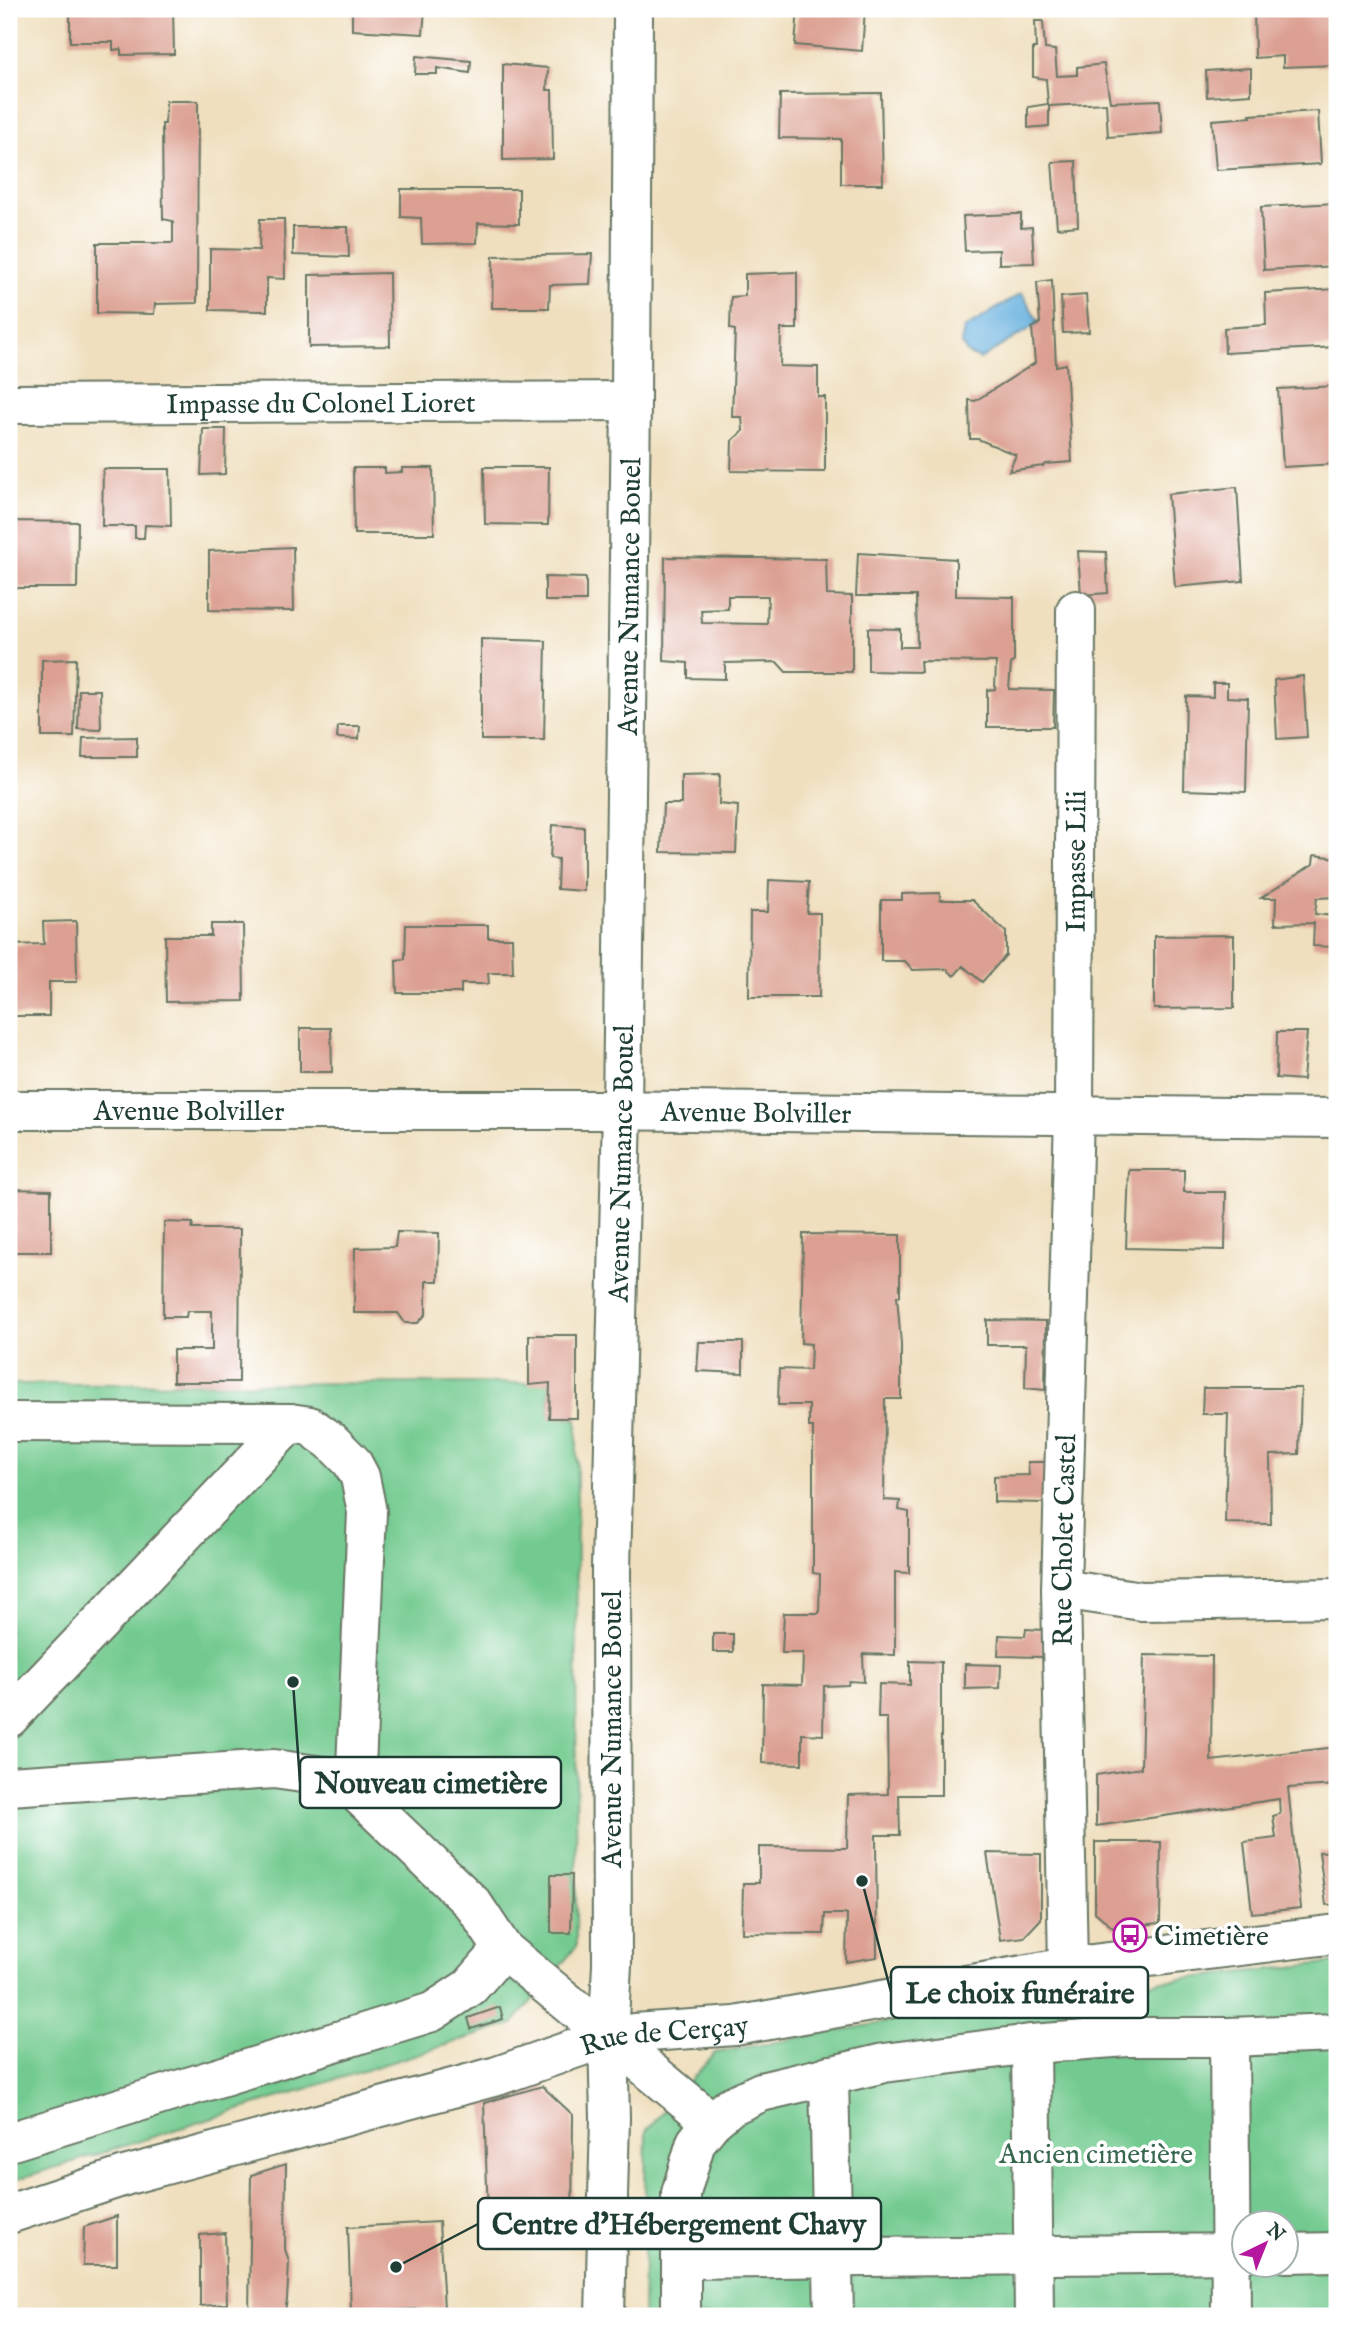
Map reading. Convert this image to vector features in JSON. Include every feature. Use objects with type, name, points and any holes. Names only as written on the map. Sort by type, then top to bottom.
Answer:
[{"type":"street","name":"Avenue Numance Bouel","points":[[605,2316],[610,2118],[608,2037],[612,1965],[611,1569],[622,1110],[633,9]]},
{"type":"street","name":"Impasse du Colonel Lioret","points":[[9,404],[631,401]]},
{"type":"street","name":"Impasse Lili","points":[[1074,1114],[1076,610]]},
{"type":"street","name":"Avenue Bolviller","points":[[9,1110],[622,1110],[1337,1118]]},
{"type":"street","name":"Rue Cholet Castel","points":[[1068,1967],[1061,1588],[1074,1114]]},
{"type":"street","points":[[9,1422],[290,1423],[310,1426],[331,1441],[352,1462],[360,1477],[368,1511],[355,1791]]},
{"type":"street","points":[[9,1718],[290,1423]]},
{"type":"street","points":[[1061,1588],[1142,1601],[1337,1598]]},
{"type":"street","points":[[9,1786],[274,1769],[331,1777],[355,1791],[473,1904],[503,1949],[712,2122]]},
{"type":"street","name":"Rue de Cerçay","points":[[9,2214],[128,2175],[497,2076],[608,2037],[736,2026],[1068,1967],[1337,1934]]},
{"type":"street","points":[[9,2142],[432,2012],[470,1987],[503,1949]]},
{"type":"street","points":[[681,2316],[681,2193],[696,2142],[712,2122],[731,2106],[761,2092],[898,2061],[1031,2044],[1127,2037],[1337,2033]]},
{"type":"street","points":[[1229,2037],[1236,2210]]},
{"type":"street","points":[[1031,2044],[1034,2316]]},
{"type":"street","points":[[829,2075],[834,2316]]},
{"type":"street","points":[[1300,2253],[1337,2252]]},
{"type":"street","points":[[681,2259],[1230,2253]]},
{"type":"street","points":[[1231,2316],[1235,2280]]},
{"type":"green space","points":[[550,1383],[549,1417],[577,1418],[576,1947],[513,2024],[9,2182],[9,1384]]},
{"type":"green space","name":"Ancien cimetière","points":[[1337,1962],[1337,2316],[643,2316],[646,2131],[715,2053],[993,2003],[1126,1985]]},
{"type":"water","points":[[1022,293],[1039,323],[980,359],[968,354],[961,343],[964,329]]},
{"type":"building","points":[[70,9],[173,9],[174,54],[121,55],[121,49],[113,50],[113,42],[70,42]]},
{"type":"building","points":[[352,9],[425,9],[423,34],[352,30]]},
{"type":"building","points":[[798,9],[865,9],[862,51],[795,45]]},
{"type":"building","points":[[1337,9],[1337,65],[1283,67],[1283,56],[1255,58],[1254,11]]},
{"type":"building","points":[[1035,21],[1043,21],[1045,49],[1055,50],[1057,76],[1077,75],[1077,67],[1104,64],[1110,102],[1160,100],[1162,133],[1108,137],[1106,103],[1049,106],[1049,126],[1028,128],[1028,107],[1048,104],[1046,79],[1033,77]]},
{"type":"building","points":[[416,56],[471,61],[470,73],[437,68],[437,74],[415,74]]},
{"type":"building","points":[[503,64],[548,68],[547,90],[552,90],[553,159],[503,160]]},
{"type":"building","points":[[1251,68],[1251,94],[1207,97],[1206,71]]},
{"type":"building","points":[[881,93],[883,184],[841,184],[841,139],[779,138],[780,94]]},
{"type":"building","points":[[166,101],[198,101],[197,303],[155,304],[154,314],[97,313],[97,243],[173,243],[173,221],[163,219],[162,124],[165,124]]},
{"type":"building","points":[[1318,111],[1321,164],[1216,170],[1212,120]]},
{"type":"building","points":[[1076,161],[1078,226],[1057,228],[1052,162]]},
{"type":"building","points":[[401,189],[519,189],[519,224],[478,223],[477,243],[422,244],[421,218],[401,217]]},
{"type":"building","points":[[1337,203],[1337,266],[1264,270],[1261,207]]},
{"type":"building","points":[[1021,214],[1021,228],[1032,227],[1034,263],[999,264],[999,250],[965,251],[963,216]]},
{"type":"building","points":[[260,219],[284,219],[285,279],[267,278],[267,311],[210,310],[210,249],[259,250]]},
{"type":"building","points":[[293,227],[348,227],[349,257],[293,255]]},
{"type":"building","points":[[592,254],[590,284],[550,285],[549,308],[492,308],[493,256]]},
{"type":"building","points":[[797,272],[797,329],[781,329],[780,366],[818,367],[818,397],[825,397],[825,472],[731,471],[732,441],[743,431],[742,417],[732,417],[735,330],[730,329],[731,297],[745,296],[745,274]]},
{"type":"building","points":[[389,273],[390,346],[309,347],[309,275]]},
{"type":"building","points":[[1052,280],[1056,366],[1066,364],[1072,462],[1009,471],[1016,455],[978,439],[970,439],[969,400],[975,401],[1035,363],[1032,328],[1040,323],[1037,282]]},
{"type":"building","points":[[1337,289],[1337,347],[1225,353],[1224,328],[1266,325],[1265,293]]},
{"type":"building","points":[[1086,295],[1089,332],[1063,333],[1061,297]]},
{"type":"building","points":[[1337,386],[1337,464],[1283,467],[1278,389]]},
{"type":"building","points":[[203,429],[226,429],[225,474],[201,475]]},
{"type":"building","points":[[484,467],[549,467],[548,525],[485,524]]},
{"type":"building","points":[[353,468],[385,468],[385,473],[402,472],[402,468],[433,468],[434,534],[354,534]]},
{"type":"building","points":[[103,469],[170,469],[171,526],[145,525],[144,538],[135,538],[135,526],[102,526]]},
{"type":"building","points":[[1237,487],[1243,581],[1175,587],[1168,494]]},
{"type":"building","points":[[9,521],[78,522],[77,588],[9,588]]},
{"type":"building","points":[[293,547],[294,611],[209,610],[209,551]]},
{"type":"building","points":[[1078,551],[1106,552],[1108,593],[1081,595]]},
{"type":"building","points":[[858,553],[956,559],[956,596],[1014,597],[1014,661],[1011,664],[1009,689],[1054,690],[1053,727],[987,727],[987,690],[995,689],[996,662],[920,661],[921,672],[868,671],[868,628],[900,629],[900,647],[917,647],[916,596],[856,596]]},
{"type":"building","points":[[665,557],[826,559],[827,595],[852,596],[852,672],[786,672],[777,662],[725,663],[725,679],[688,678],[688,663],[664,661]],"holes":[[[728,596],[768,596],[767,624],[702,623],[701,610],[728,609]]]},
{"type":"building","points":[[545,577],[586,578],[586,601],[545,601]]},
{"type":"building","points":[[481,639],[546,641],[544,740],[481,740]]},
{"type":"building","points":[[76,659],[74,737],[42,737],[42,660]]},
{"type":"building","points":[[1303,676],[1307,737],[1277,739],[1274,680]]},
{"type":"building","points":[[1213,683],[1227,683],[1227,697],[1248,698],[1246,792],[1184,790],[1186,696],[1213,697]]},
{"type":"building","points":[[79,690],[100,690],[101,730],[78,729]]},
{"type":"building","points":[[338,726],[360,726],[359,739],[337,738]]},
{"type":"building","points":[[137,737],[137,757],[82,757],[83,738]]},
{"type":"building","points":[[720,774],[719,804],[738,806],[736,853],[661,852],[663,804],[681,804],[681,775]]},
{"type":"building","points":[[552,825],[584,827],[584,891],[557,889],[558,859],[550,858]]},
{"type":"building","points":[[1314,855],[1337,858],[1337,897],[1317,898],[1315,914],[1333,916],[1333,947],[1313,946],[1314,923],[1275,924],[1276,898],[1261,898],[1313,864]]},
{"type":"building","points":[[769,880],[809,882],[807,913],[820,913],[819,997],[749,997],[750,912],[768,912]]},
{"type":"building","points":[[940,893],[940,900],[972,900],[1006,932],[1006,955],[982,982],[963,966],[954,976],[947,969],[913,970],[905,961],[881,961],[881,900],[902,900],[902,894]]},
{"type":"building","points":[[76,921],[77,982],[49,982],[49,1016],[9,1016],[9,945],[44,944],[43,922]]},
{"type":"building","points":[[211,924],[243,924],[244,1001],[166,1002],[165,936],[211,936]]},
{"type":"building","points":[[406,925],[488,925],[488,938],[512,938],[513,973],[488,973],[489,984],[461,984],[461,993],[397,993],[396,960],[405,959]]},
{"type":"building","points":[[1234,935],[1234,1008],[1154,1009],[1154,936]]},
{"type":"building","points":[[300,1028],[331,1028],[332,1072],[300,1072]]},
{"type":"building","points":[[1277,1032],[1307,1032],[1303,1080],[1276,1078]]},
{"type":"building","points":[[1129,1170],[1184,1170],[1184,1192],[1226,1192],[1225,1250],[1126,1248]]},
{"type":"building","points":[[9,1189],[51,1190],[51,1252],[9,1252]]},
{"type":"building","points":[[164,1222],[193,1223],[192,1229],[240,1229],[239,1382],[173,1382],[173,1350],[212,1350],[212,1311],[187,1311],[186,1317],[163,1317]]},
{"type":"building","points":[[397,1232],[439,1233],[438,1281],[426,1281],[426,1314],[418,1323],[405,1323],[398,1313],[354,1313],[355,1248],[395,1247]]},
{"type":"building","points":[[803,1234],[900,1235],[900,1296],[897,1296],[901,1344],[901,1399],[885,1399],[884,1500],[900,1501],[899,1510],[909,1512],[909,1573],[895,1572],[895,1655],[863,1654],[864,1682],[849,1681],[848,1685],[824,1686],[823,1735],[802,1734],[802,1764],[762,1763],[763,1684],[802,1685],[803,1653],[782,1653],[784,1613],[819,1613],[820,1574],[813,1573],[813,1427],[809,1427],[809,1405],[778,1405],[779,1369],[810,1370],[811,1344],[801,1343]]},
{"type":"building","points":[[987,1320],[1046,1321],[1045,1390],[1025,1388],[1026,1345],[987,1345]]},
{"type":"building","points":[[529,1335],[577,1335],[577,1418],[549,1418],[550,1383],[529,1385]]},
{"type":"building","points":[[699,1342],[743,1342],[743,1373],[697,1371]]},
{"type":"building","points":[[1203,1388],[1301,1388],[1299,1454],[1270,1455],[1271,1524],[1225,1523],[1228,1414],[1202,1414]]},
{"type":"building","points":[[1028,1462],[1045,1462],[1044,1503],[994,1502],[994,1476],[1029,1475]]},
{"type":"building","points":[[1026,1629],[1043,1630],[1043,1657],[998,1656],[999,1635],[1025,1636]]},
{"type":"building","points":[[713,1634],[733,1634],[733,1652],[713,1652]]},
{"type":"building","points":[[1144,1655],[1212,1656],[1211,1761],[1337,1747],[1337,1785],[1288,1788],[1301,1908],[1252,1913],[1244,1842],[1276,1838],[1273,1816],[1280,1814],[1279,1799],[1096,1826],[1096,1775],[1141,1768]]},
{"type":"building","points":[[910,1661],[941,1662],[941,1795],[899,1795],[900,1835],[876,1835],[877,1957],[846,1962],[847,1914],[825,1914],[824,1934],[742,1933],[743,1883],[759,1883],[759,1847],[847,1848],[848,1795],[888,1794],[887,1718],[878,1718],[879,1684],[910,1685]]},
{"type":"building","points":[[965,1664],[1001,1665],[1000,1688],[965,1689]]},
{"type":"building","points":[[1095,1842],[1161,1842],[1160,1923],[1113,1928],[1095,1912]]},
{"type":"building","points":[[1337,1851],[1337,1904],[1326,1905],[1319,1852]]},
{"type":"building","points":[[987,1853],[1041,1854],[1041,1919],[1024,1937],[1000,1940]]},
{"type":"building","points":[[551,1875],[572,1875],[571,1933],[551,1933]]},
{"type":"building","points":[[500,2007],[503,2019],[471,2029],[468,2018]]},
{"type":"building","points":[[542,2086],[573,2115],[572,2237],[535,2238],[534,2242],[489,2243],[484,2103]]},
{"type":"building","points":[[286,2164],[285,2249],[289,2262],[284,2316],[249,2316],[251,2175]]},
{"type":"building","points":[[117,2216],[117,2265],[83,2265],[84,2227]]},
{"type":"building","points":[[439,2222],[444,2308],[351,2312],[348,2227]]},
{"type":"building","points":[[225,2233],[227,2304],[200,2306],[200,2235]]},
{"type":"place","name":"Nouveau cimetière","points":[[293,1682]]},
{"type":"place","name":"Le choix funéraire","points":[[862,1881]]},
{"type":"place","name":"Cimetière","points":[[1130,1935]]},
{"type":"place","name":"Centre d'Hébergement Chavy","points":[[396,2267]]}]
